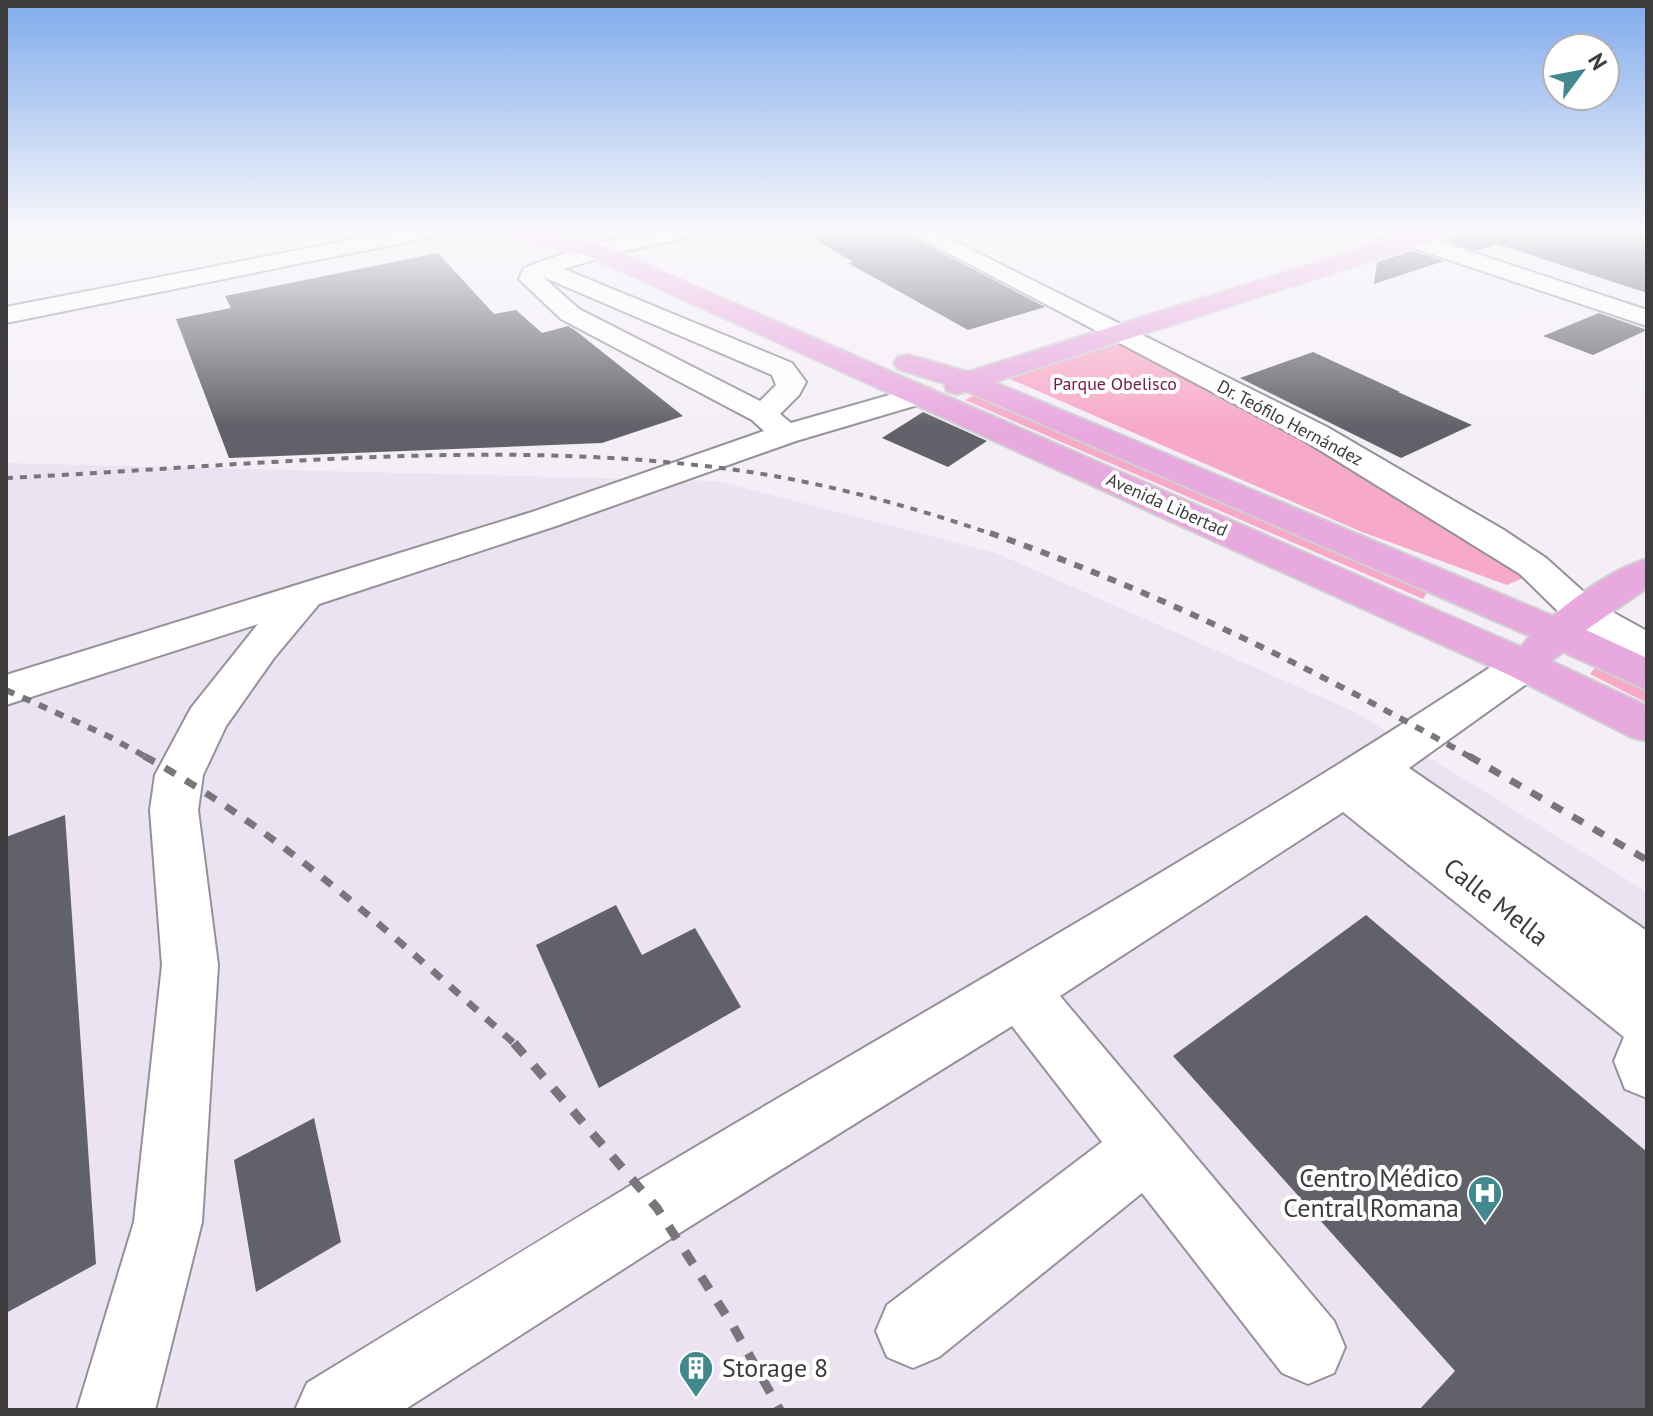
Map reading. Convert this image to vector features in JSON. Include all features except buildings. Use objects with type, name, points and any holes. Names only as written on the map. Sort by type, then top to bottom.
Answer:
[{"type":"main road","name":"Avenida Libertad","points":[[693,295],[921,395],[1555,637],[1647,725]]},
{"type":"main road","name":"Avenida Libertad","points":[[697,295],[969,382],[1647,675]]},
{"type":"main road","points":[[921,395],[1240,295]]},
{"type":"main road","points":[[1555,637],[1647,571]]},
{"type":"street","points":[[6,315],[107,295]]},
{"type":"street","points":[[549,295],[570,314],[774,424]]},
{"type":"street","points":[[606,295],[782,369],[790,376],[789,389],[774,424]]},
{"type":"street","name":"Dr. Teófilo Hernández","points":[[1040,295],[1316,434],[1533,566],[1555,637],[1647,649]]},
{"type":"street","points":[[1577,295],[1647,318]]},
{"type":"street","points":[[6,690],[544,519],[774,424],[921,395]]},
{"type":"street","points":[[116,1410],[168,1222],[190,965],[174,810],[179,775],[207,719],[259,648],[305,596]]},
{"type":"street","points":[[334,1410],[657,1208],[1019,990],[1359,777],[1555,637]]},
{"type":"street","name":"Calle Mella","points":[[1359,777],[1647,963]]},
{"type":"street","name":"Calle Mella","points":[[1359,777],[1647,1019]]},
{"type":"street","points":[[1019,990],[1308,1347]]},
{"type":"street","points":[[1647,1053],[1644,1061],[1647,1068]]},
{"type":"street","points":[[913,1331],[1148,1147]]},
{"type":"shaded area","points":[[6,463],[718,481],[996,553],[1357,713],[1647,892],[1647,1410],[6,1410]]},
{"type":"green space","name":"Parque Obelisco","points":[[1118,343],[1484,538],[1530,575],[1507,585],[1362,532],[1010,379]]},
{"type":"green space","points":[[990,387],[1436,578],[1423,599],[965,400]]},
{"type":"green space","points":[[1607,652],[1647,670],[1647,703],[1590,674]]},
{"type":"railway","points":[[6,478],[438,455],[610,458],[695,465],[809,483],[885,501],[995,535]]},
{"type":"railway","points":[[990,533],[1114,581],[1236,635],[1355,694],[1472,758]]},
{"type":"railway","points":[[6,690],[108,736],[148,758]]},
{"type":"railway","points":[[144,756],[195,786],[291,853],[383,928],[515,1044]]},
{"type":"railway","points":[[1469,756],[1647,860]]},
{"type":"railway","points":[[515,1044],[657,1208],[733,1326],[780,1410]]},
{"type":"place","name":"Centro Médico Central Romana","points":[[1485,1224]]},
{"type":"place","name":"Storage 8","points":[[696,1399]]}]
